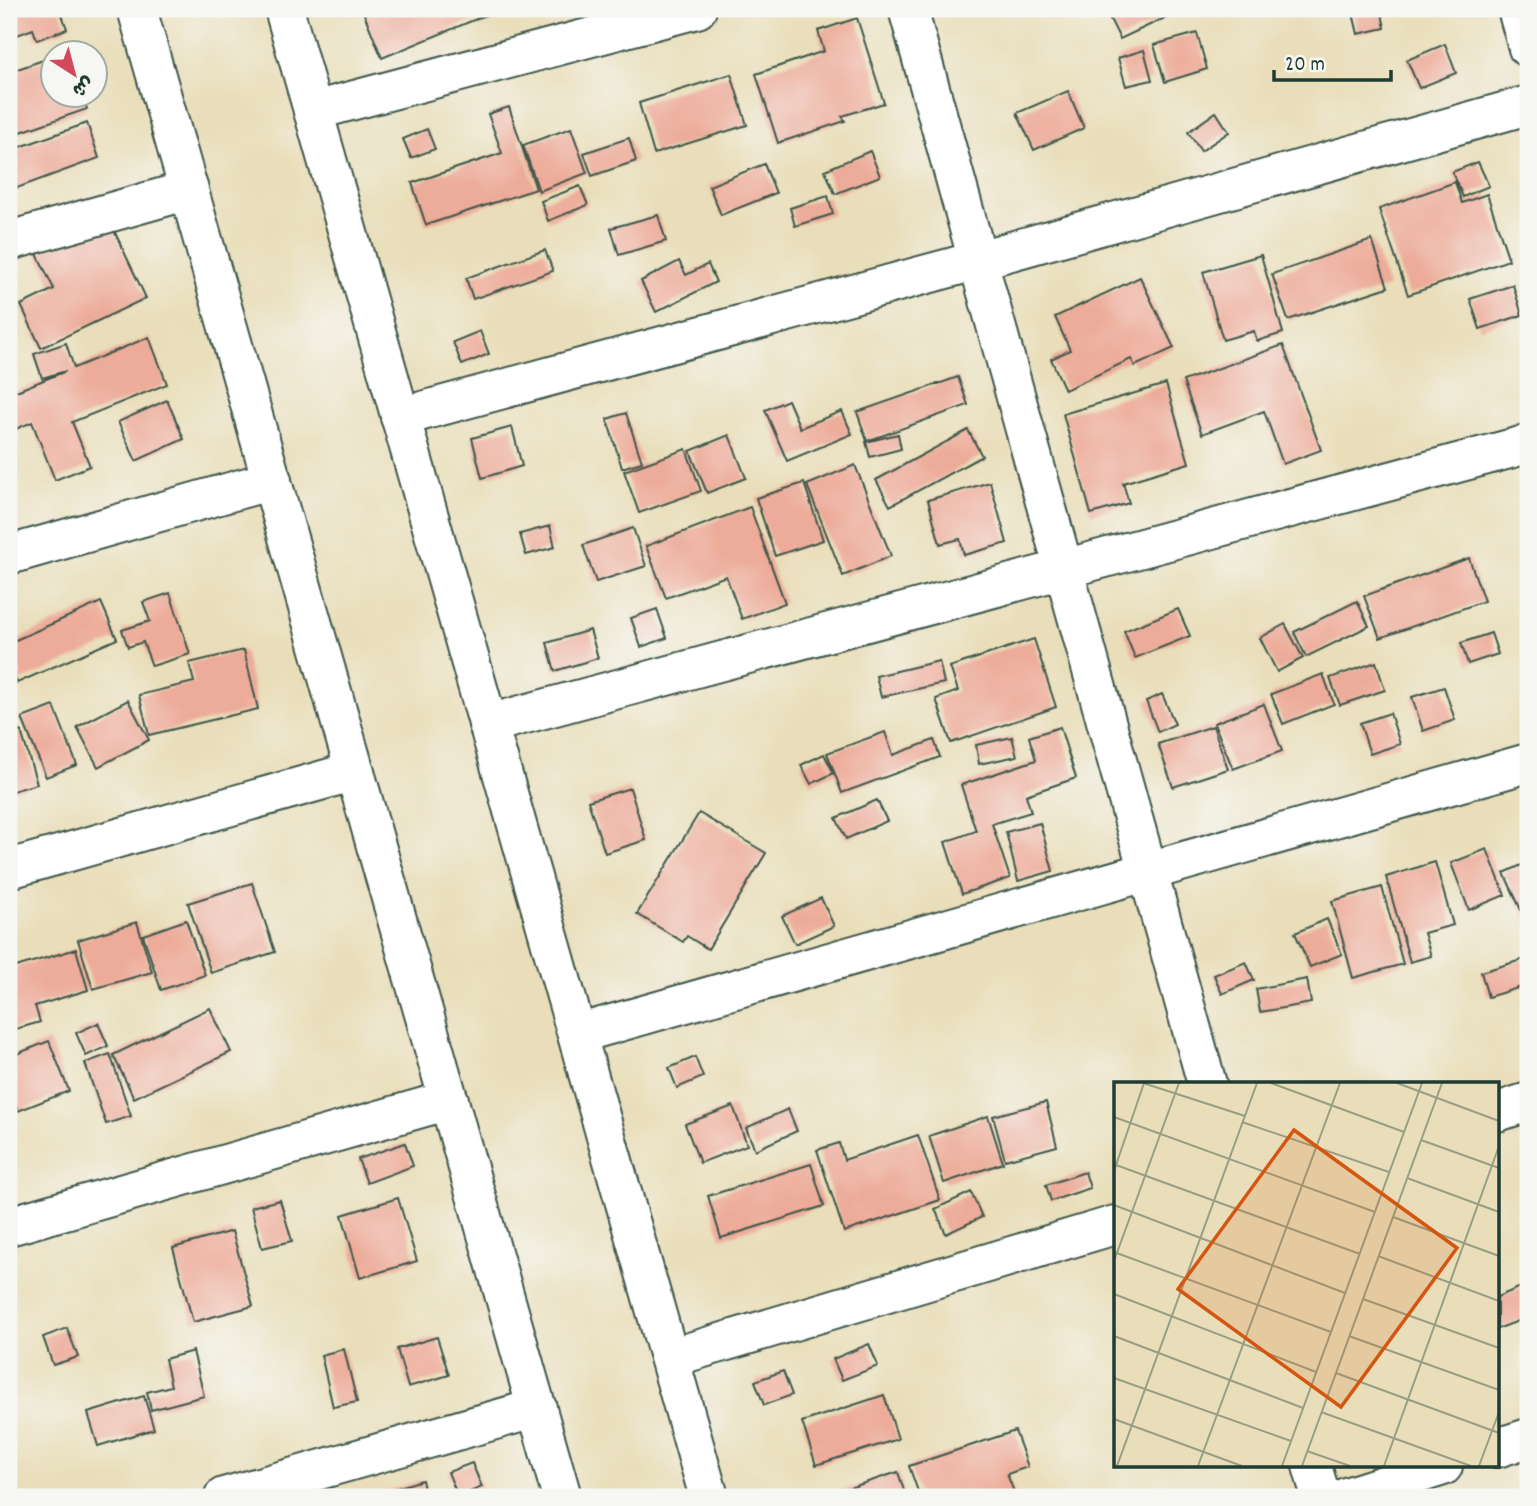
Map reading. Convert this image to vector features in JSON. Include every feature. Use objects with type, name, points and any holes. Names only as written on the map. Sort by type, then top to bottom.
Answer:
[{"type":"street","points":[[137,9],[562,1497]]},
{"type":"street","points":[[284,9],[709,1497]]},
{"type":"street","points":[[313,111],[697,9]]},
{"type":"street","points":[[908,9],[1205,1082]]},
{"type":"street","points":[[1517,9],[1528,48]]},
{"type":"street","points":[[400,417],[979,260],[1528,105]]},
{"type":"street","points":[[9,241],[189,190]]},
{"type":"street","points":[[488,724],[1528,444]]},
{"type":"street","points":[[9,555],[272,480]]},
{"type":"street","points":[[577,1034],[1528,763]]},
{"type":"street","points":[[9,870],[355,771]]},
{"type":"street","points":[[9,1226],[449,1100]]},
{"type":"street","points":[[1498,1112],[1528,1102]]},
{"type":"street","points":[[670,1358],[1114,1225]]},
{"type":"street","points":[[224,1497],[537,1408]]},
{"type":"street","points":[[1498,1448],[1528,1438]]},
{"type":"street","points":[[1313,1468],[1321,1497]]},
{"type":"street","points":[[1346,1497],[1437,1468]]},
{"type":"building","points":[[9,9],[60,9],[67,29],[37,40],[33,29],[9,38]]},
{"type":"building","points":[[362,9],[489,9],[491,13],[382,58]]},
{"type":"building","points":[[1105,9],[1184,9],[1120,39]]},
{"type":"building","points":[[1352,9],[1381,9],[1385,28],[1358,34]]},
{"type":"building","points":[[857,18],[884,103],[842,116],[845,121],[778,143],[756,74],[824,51],[818,31]]},
{"type":"building","points":[[1197,33],[1207,69],[1165,82],[1154,45]]},
{"type":"building","points":[[1445,44],[1456,73],[1419,88],[1407,60]]},
{"type":"building","points":[[1144,50],[1152,80],[1126,86],[1118,58]]},
{"type":"building","points":[[38,62],[38,108],[87,109],[9,136],[9,72]]},
{"type":"building","points":[[731,74],[747,125],[654,154],[639,103]]},
{"type":"building","points":[[1068,91],[1084,128],[1034,150],[1017,113]]},
{"type":"building","points":[[509,107],[536,189],[426,225],[412,183],[502,153],[488,114]]},
{"type":"building","points":[[1216,112],[1229,132],[1201,151],[1188,132]]},
{"type":"building","points":[[87,123],[99,158],[17,188],[9,164],[9,151]]},
{"type":"building","points":[[571,128],[587,173],[539,191],[523,145]]},
{"type":"building","points":[[427,129],[435,149],[411,158],[403,139]]},
{"type":"building","points":[[629,138],[636,161],[592,176],[584,153]]},
{"type":"building","points":[[870,151],[880,176],[835,194],[825,170]]},
{"type":"building","points":[[1478,162],[1489,186],[1463,197],[1452,172]]},
{"type":"building","points":[[764,164],[776,193],[721,215],[709,186]]},
{"type":"building","points":[[1455,182],[1462,203],[1487,194],[1509,260],[1408,295],[1379,209]]},
{"type":"building","points":[[580,186],[588,205],[548,221],[541,201]]},
{"type":"building","points":[[828,196],[833,214],[795,226],[790,208]]},
{"type":"building","points":[[658,215],[666,241],[619,255],[611,228]]},
{"type":"building","points":[[109,220],[146,298],[41,348],[21,305],[54,289],[37,254]]},
{"type":"building","points":[[1372,240],[1388,287],[1288,320],[1272,274]]},
{"type":"building","points":[[545,250],[553,271],[473,299],[466,278]]},
{"type":"building","points":[[1261,255],[1283,333],[1257,341],[1254,331],[1223,340],[1203,272]]},
{"type":"building","points":[[679,261],[686,275],[708,264],[716,282],[656,312],[641,281]]},
{"type":"building","points":[[1140,277],[1174,348],[1135,366],[1131,359],[1065,390],[1051,359],[1070,350],[1055,317]]},
{"type":"building","points":[[1513,285],[1522,315],[1480,329],[1470,299]]},
{"type":"building","points":[[480,331],[489,354],[462,365],[453,342]]},
{"type":"building","points":[[149,337],[167,384],[72,422],[90,466],[55,480],[32,422],[9,432],[9,394],[66,371],[42,378],[34,354],[66,343],[74,368]]},
{"type":"building","points":[[1283,345],[1321,450],[1283,464],[1264,411],[1202,434],[1183,381]]},
{"type":"building","points":[[958,377],[968,405],[867,441],[857,412]]},
{"type":"building","points":[[1166,384],[1189,463],[1123,483],[1129,503],[1091,514],[1063,414]]},
{"type":"building","points":[[167,400],[184,439],[136,461],[118,422]]},
{"type":"building","points":[[788,400],[800,428],[842,411],[852,434],[787,461],[765,410]]},
{"type":"building","points":[[626,413],[642,462],[622,468],[607,419]]},
{"type":"building","points":[[512,427],[522,466],[482,478],[472,438]]},
{"type":"building","points":[[968,430],[982,456],[890,506],[876,480]]},
{"type":"building","points":[[898,434],[901,449],[870,457],[866,442]]},
{"type":"building","points":[[729,435],[746,478],[707,493],[690,451]]},
{"type":"building","points":[[686,449],[701,491],[639,513],[624,471]]},
{"type":"building","points":[[855,465],[891,556],[843,576],[807,485]]},
{"type":"building","points":[[990,482],[1007,543],[964,555],[960,539],[940,544],[928,500]]},
{"type":"building","points":[[804,483],[823,540],[775,556],[756,498]]},
{"type":"building","points":[[750,507],[785,603],[742,619],[726,576],[666,598],[646,546]]},
{"type":"building","points":[[550,526],[555,547],[526,555],[520,534]]},
{"type":"building","points":[[633,528],[646,566],[596,582],[583,545]]},
{"type":"building","points":[[1469,558],[1484,601],[1380,638],[1364,596]]},
{"type":"building","points":[[170,593],[190,654],[152,666],[143,642],[128,647],[122,630],[150,621],[143,602]]},
{"type":"building","points":[[1357,601],[1369,626],[1306,657],[1294,632]]},
{"type":"building","points":[[101,602],[117,639],[17,683],[9,664],[9,643]]},
{"type":"building","points":[[657,609],[667,638],[641,647],[631,618]]},
{"type":"building","points":[[1178,609],[1190,636],[1135,658],[1124,631]]},
{"type":"building","points":[[1285,624],[1303,658],[1277,672],[1260,638]]},
{"type":"building","points":[[590,630],[598,658],[555,671],[547,643]]},
{"type":"building","points":[[1491,633],[1498,654],[1468,664],[1461,643]]},
{"type":"building","points":[[1034,639],[1056,707],[951,743],[936,699],[958,691],[950,667]]},
{"type":"building","points":[[244,650],[258,709],[149,735],[139,695],[194,682],[189,663]]},
{"type":"building","points":[[939,661],[944,683],[881,697],[876,676]]},
{"type":"building","points":[[1376,662],[1385,690],[1340,705],[1330,678]]},
{"type":"building","points":[[1323,674],[1334,704],[1283,724],[1271,694]]},
{"type":"building","points":[[1444,687],[1455,720],[1423,731],[1412,697]]},
{"type":"building","points":[[1162,694],[1175,724],[1158,732],[1146,701]]},
{"type":"building","points":[[128,700],[149,740],[98,767],[77,727]]},
{"type":"building","points":[[1264,704],[1282,751],[1233,769],[1214,723]]},
{"type":"building","points":[[54,706],[77,765],[46,777],[22,718]]},
{"type":"building","points":[[1390,713],[1400,744],[1370,754],[1360,723]]},
{"type":"building","points":[[1213,726],[1228,769],[1173,787],[1158,744]]},
{"type":"building","points":[[1060,727],[1076,778],[1026,795],[1031,812],[992,824],[1010,878],[962,894],[945,842],[976,831],[961,785],[1036,760],[1029,737]]},
{"type":"building","points":[[21,731],[37,784],[9,792],[9,735]]},
{"type":"building","points":[[885,732],[893,755],[934,740],[940,757],[842,793],[827,753]]},
{"type":"building","points":[[1012,737],[1017,756],[979,764],[976,745]]},
{"type":"building","points":[[824,754],[834,773],[811,784],[801,765]]},
{"type":"building","points":[[630,788],[646,840],[605,853],[588,801]]},
{"type":"building","points":[[877,800],[887,821],[846,839],[836,818]]},
{"type":"building","points":[[699,813],[766,853],[708,949],[687,936],[683,942],[637,914]]},
{"type":"building","points":[[1040,823],[1053,871],[1018,881],[1006,832]]},
{"type":"building","points":[[1487,849],[1505,895],[1469,910],[1451,863]]},
{"type":"building","points":[[1435,862],[1453,925],[1424,933],[1431,956],[1410,962],[1386,877]]},
{"type":"building","points":[[1528,862],[1528,925],[1504,873]]},
{"type":"building","points":[[252,883],[275,952],[211,973],[188,903]]},
{"type":"building","points":[[1382,887],[1403,964],[1353,978],[1332,901]]},
{"type":"building","points":[[821,898],[834,926],[795,944],[782,916]]},
{"type":"building","points":[[1327,919],[1342,954],[1310,967],[1295,933]]},
{"type":"building","points":[[186,920],[205,975],[161,990],[143,935]]},
{"type":"building","points":[[137,922],[152,972],[93,989],[78,940]]},
{"type":"building","points":[[76,949],[88,990],[35,1006],[40,1022],[9,1031],[9,969]]},
{"type":"building","points":[[1528,958],[1528,985],[1488,997],[1481,972]]},
{"type":"building","points":[[1246,962],[1254,980],[1222,994],[1214,975]]},
{"type":"building","points":[[1307,979],[1311,1003],[1260,1012],[1256,989]]},
{"type":"building","points":[[210,1008],[231,1052],[134,1098],[113,1055]]},
{"type":"building","points":[[98,1023],[108,1046],[86,1056],[76,1033]]},
{"type":"building","points":[[49,1041],[69,1091],[18,1111],[9,1087],[9,1057]]},
{"type":"building","points":[[110,1054],[131,1116],[106,1124],[85,1063]]},
{"type":"building","points":[[695,1057],[703,1077],[677,1088],[669,1068]]},
{"type":"building","points":[[1046,1102],[1057,1146],[1005,1160],[993,1116]]},
{"type":"building","points":[[733,1106],[747,1145],[700,1163],[685,1124]]},
{"type":"building","points":[[788,1109],[797,1131],[755,1150],[746,1128]]},
{"type":"building","points":[[988,1116],[1003,1163],[944,1183],[929,1136]]},
{"type":"building","points":[[918,1135],[940,1200],[844,1232],[817,1150],[839,1143],[844,1160]]},
{"type":"building","points":[[405,1143],[413,1166],[367,1183],[358,1159]]},
{"type":"building","points":[[811,1164],[824,1206],[721,1238],[708,1196]]},
{"type":"building","points":[[1085,1172],[1090,1188],[1051,1201],[1046,1185]]},
{"type":"building","points":[[971,1192],[982,1217],[946,1234],[935,1209]]},
{"type":"building","points":[[398,1198],[417,1261],[360,1278],[342,1215]]},
{"type":"building","points":[[280,1200],[292,1241],[262,1248],[251,1207]]},
{"type":"building","points":[[232,1231],[253,1306],[193,1322],[173,1248]]},
{"type":"building","points":[[1528,1284],[1528,1338],[1521,1320],[1498,1329],[1498,1297]]},
{"type":"building","points":[[67,1328],[78,1357],[53,1365],[43,1337]]},
{"type":"building","points":[[437,1337],[449,1375],[408,1387],[397,1349]]},
{"type":"building","points":[[869,1344],[878,1366],[842,1380],[833,1359]]},
{"type":"building","points":[[344,1349],[357,1402],[333,1407],[321,1355]]},
{"type":"building","points":[[193,1351],[204,1396],[151,1410],[147,1392],[171,1386],[165,1359]]},
{"type":"building","points":[[783,1371],[792,1395],[764,1405],[755,1381]]},
{"type":"building","points":[[884,1395],[898,1439],[816,1465],[802,1422]]},
{"type":"building","points":[[144,1396],[154,1429],[98,1446],[88,1413]]},
{"type":"building","points":[[1015,1431],[1028,1467],[1007,1474],[1016,1497],[920,1497],[909,1466]]},
{"type":"building","points":[[472,1463],[482,1487],[458,1497],[448,1472]]},
{"type":"building","points":[[898,1472],[906,1497],[822,1497]]},
{"type":"building","points":[[422,1480],[426,1497],[367,1497]]}]
